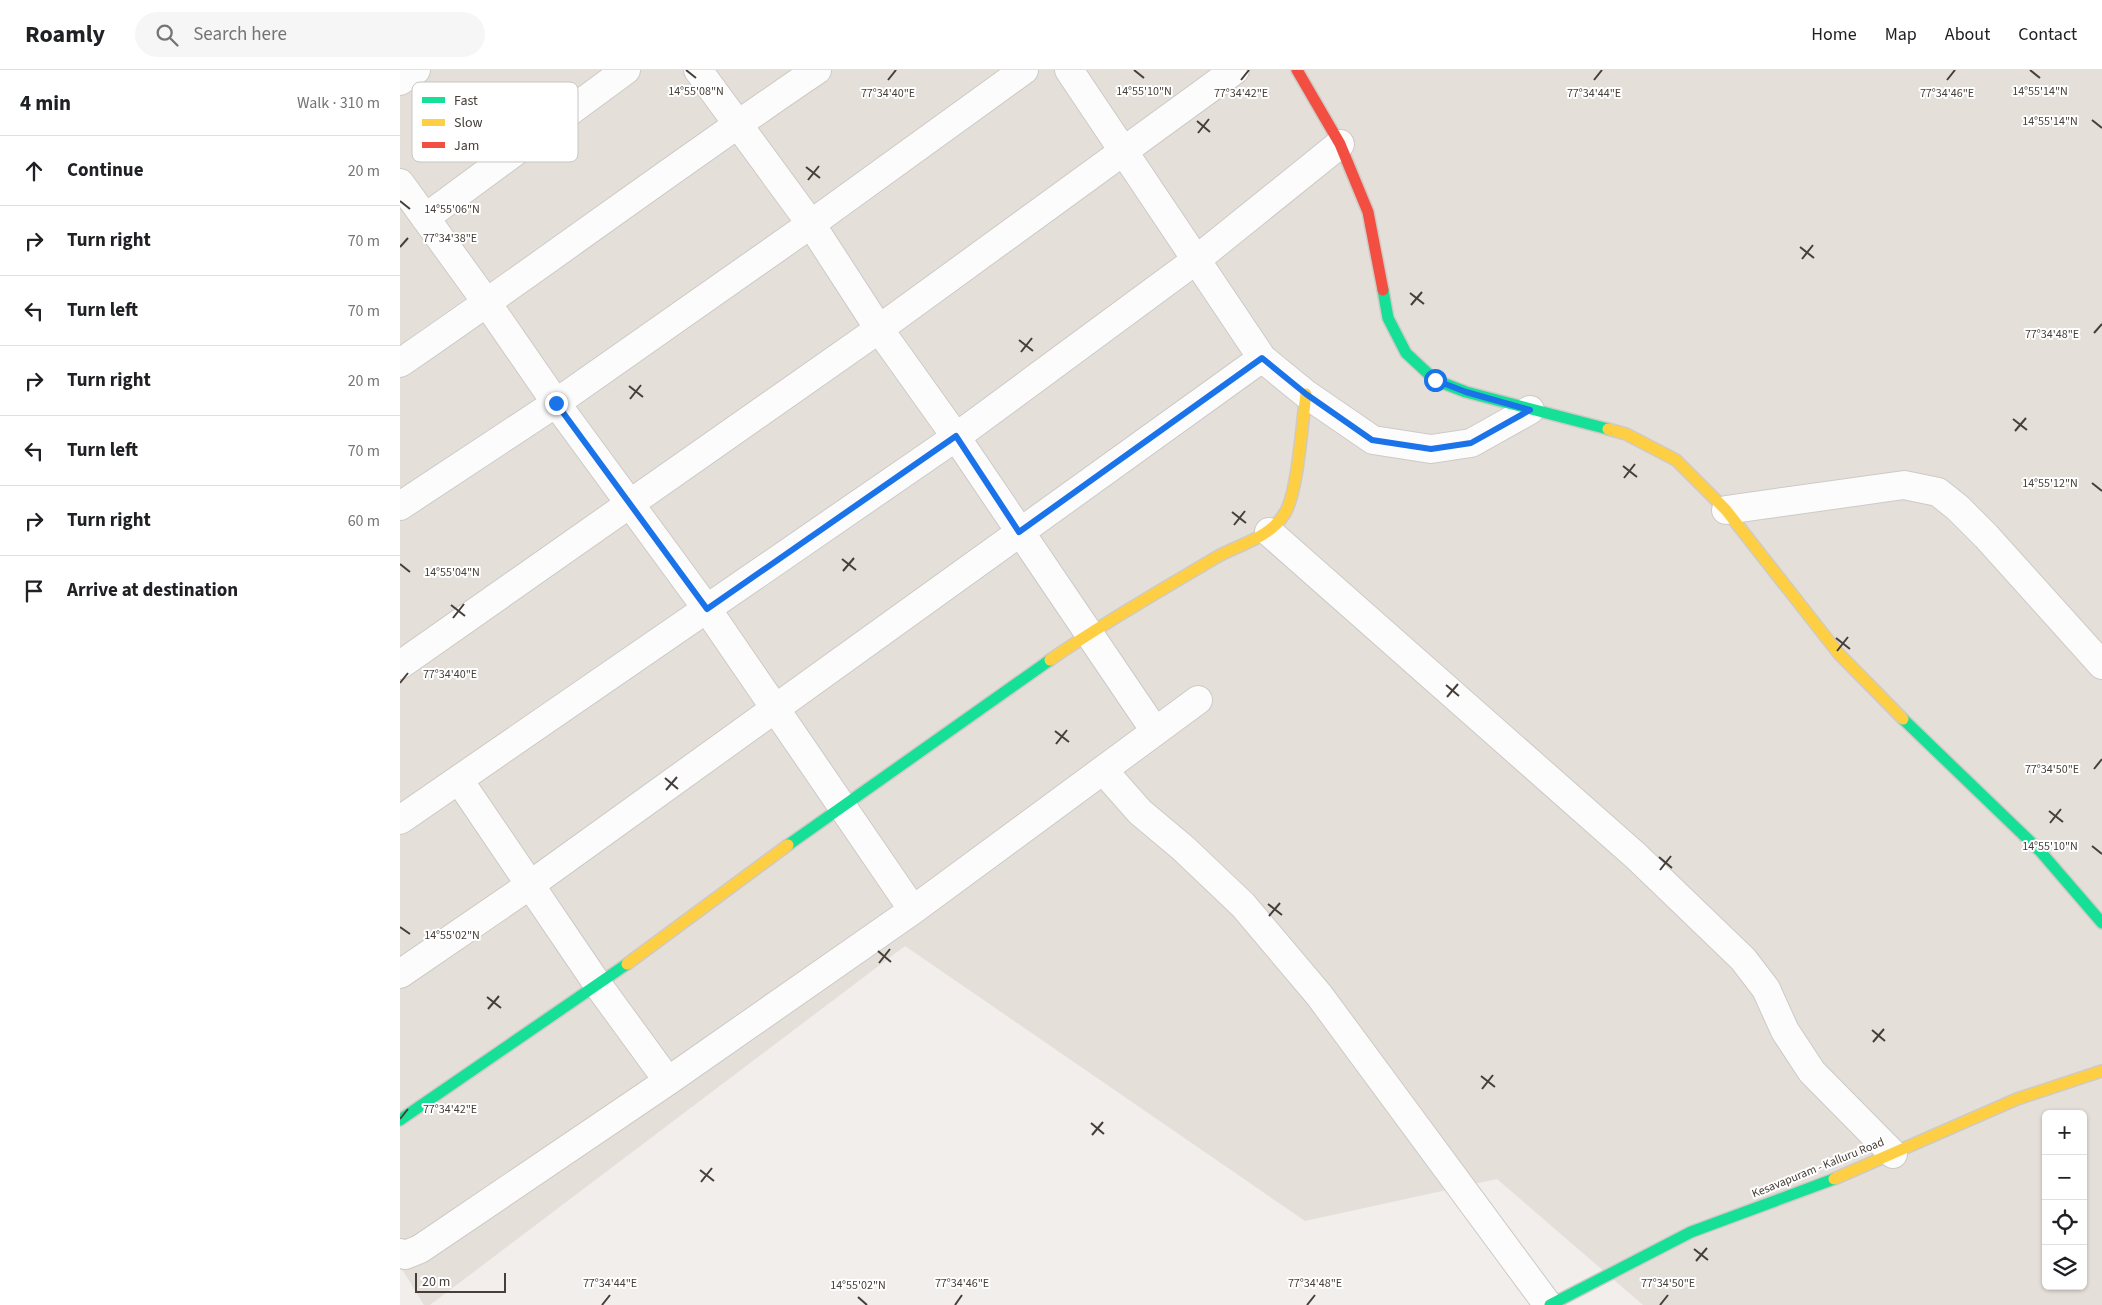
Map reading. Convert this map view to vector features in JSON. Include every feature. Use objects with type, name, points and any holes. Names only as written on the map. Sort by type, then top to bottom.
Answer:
[{"type":"street","points":[[400,81],[416,70]]},
{"type":"street","points":[[578,105],[626,70]]},
{"type":"street","points":[[698,70],[812,224],[879,330],[956,436],[1155,731]]},
{"type":"street","points":[[400,363],[738,123],[817,70]]},
{"type":"street","points":[[400,506],[556,403],[812,224],[1024,70]]},
{"type":"street","points":[[1069,70],[1262,358],[1306,394],[1372,440],[1431,449],[1471,443],[1530,410]]},
{"type":"street","points":[[400,665],[629,503],[879,330],[1235,70]]},
{"type":"street","points":[[1297,70],[1340,144],[1368,212],[1388,318],[1406,353],[1435,380],[1466,392],[1626,434],[1676,460],[1726,510],[1839,654],[1938,754],[2040,851],[2102,923]]},
{"type":"street","points":[[400,820],[956,436],[1196,260],[1340,144]]},
{"type":"street","points":[[425,218],[501,162]]},
{"type":"street","points":[[400,183],[487,303],[556,403],[776,706],[913,910]]},
{"type":"street","points":[[400,974],[530,885],[776,706],[1262,358]]},
{"type":"street","points":[[400,1120],[598,985],[842,806],[1090,632],[1219,556],[1270,532],[1285,513],[1293,490],[1306,394]]},
{"type":"street","points":[[1726,510],[1904,486],[1938,492],[1958,508],[1979,529],[2102,665]]},
{"type":"street","points":[[1270,532],[1636,856],[1743,959],[1766,989],[1785,1031],[1812,1072],[1893,1154]]},
{"type":"street","points":[[400,1253],[405,1255],[420,1250],[668,1081],[913,910],[1198,700]]},
{"type":"street","points":[[1104,770],[1140,812],[1183,848],[1243,905],[1319,995],[1549,1305]]},
{"type":"street","points":[[459,780],[598,985],[668,1081]]},
{"type":"street","name":"Kesavapuram - Kalluru Road","points":[[1549,1305],[1691,1232],[1841,1176],[2017,1099],[2102,1071]]},
{"type":"shaded area","points":[[400,70],[2102,70],[2102,1305],[1643,1305],[1497,1179],[1305,1221],[905,946],[430,1305],[424,1305],[400,1266]]},
{"type":"traffic: fast","points":[[1383,290],[1388,318],[1406,353],[1435,380],[1466,392],[1608,429]]},
{"type":"traffic: fast","points":[[788,845],[1050,660]]},
{"type":"traffic: fast","points":[[1903,719],[2040,851],[2102,923]]},
{"type":"traffic: fast","points":[[400,1120],[627,964]]},
{"type":"traffic: fast","points":[[1550,1305],[1691,1232],[1834,1179]]},
{"type":"traffic: slow","points":[[1050,660],[1111,620],[1215,558],[1262,535],[1278,522],[1285,513],[1293,489],[1306,394]]},
{"type":"traffic: slow","points":[[1608,429],[1626,434],[1676,460],[1726,510],[1839,654],[1903,719]]},
{"type":"traffic: slow","points":[[627,964],[788,845]]},
{"type":"traffic: slow","points":[[1834,1179],[2017,1099],[2102,1071]]},
{"type":"traffic: jam","points":[[1297,70],[1340,144],[1368,212],[1383,290]]},
{"type":"route","points":[[556,403],[707,609],[956,436],[1019,532],[1262,358],[1306,394],[1372,440],[1431,449],[1471,443],[1530,410],[1466,392],[1435,380]]}]
